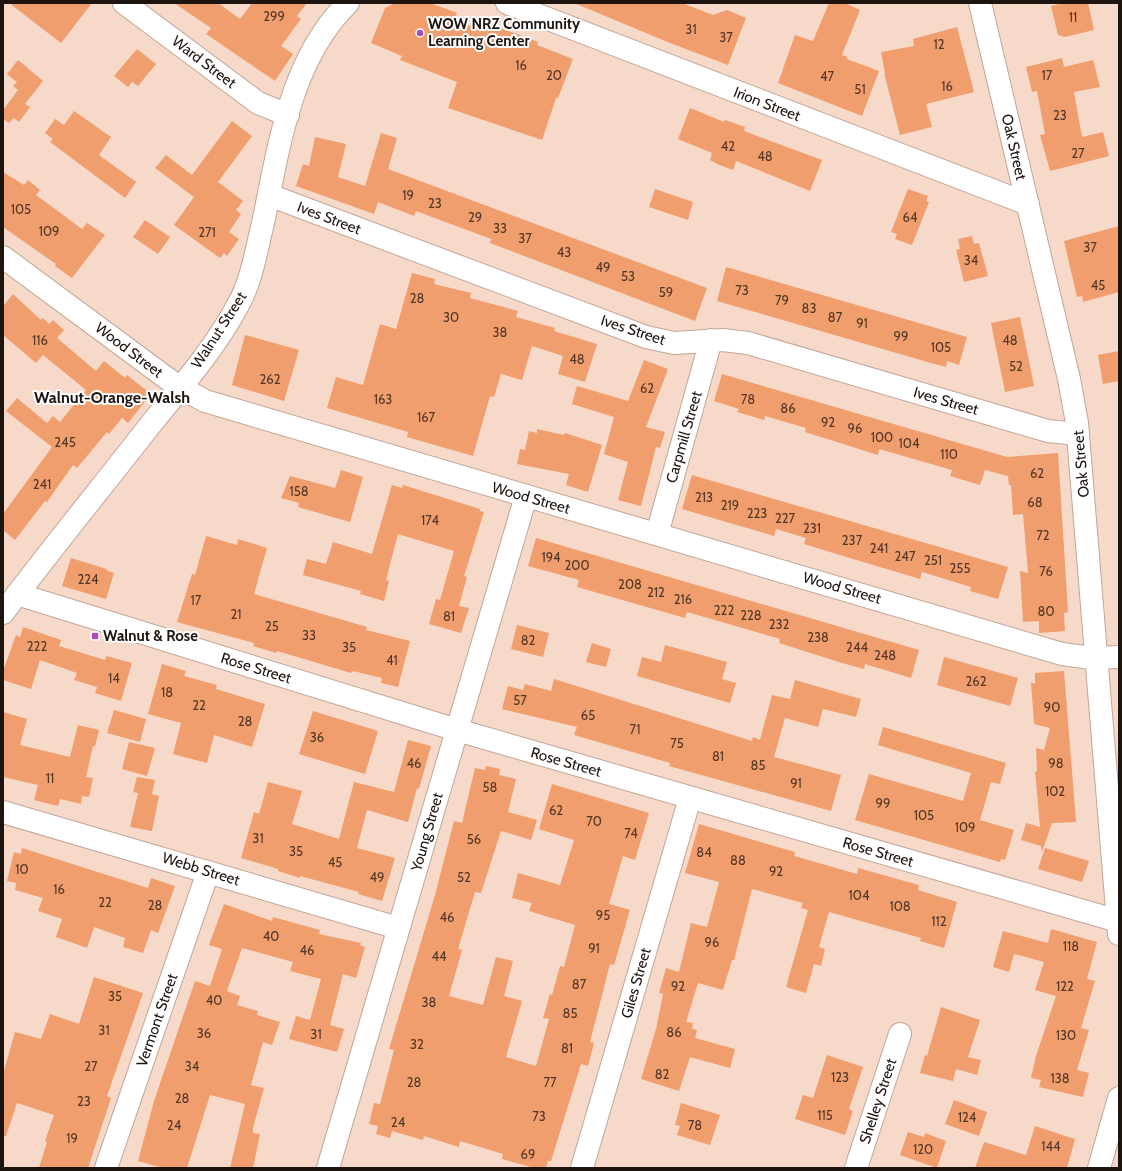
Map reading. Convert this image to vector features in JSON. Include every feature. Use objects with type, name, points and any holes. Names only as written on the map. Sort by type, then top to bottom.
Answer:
[{"type":"street","name":"Ward Street","points":[[124,3],[258,103],[288,115]]},
{"type":"street","name":"Walnut Street","points":[[3,613],[180,388],[222,331],[247,286],[288,115],[299,80],[318,40],[328,24],[348,3]]},
{"type":"street","name":"Irion Street","points":[[507,3],[1028,204]]},
{"type":"street","name":"Oak Street","points":[[980,3],[1069,379],[1078,434],[1118,928]]},
{"type":"street","name":"Ives Street","points":[[269,195],[646,337],[674,343],[711,340],[731,340],[748,343],[1048,431],[1078,434]]},
{"type":"street","name":"Wood Street","points":[[3,257],[180,388],[195,397],[238,411],[1062,654],[1097,658],[1119,658]]},
{"type":"street","name":"Carpmill Street","points":[[657,534],[711,340]]},
{"type":"street","name":"Young Street","points":[[328,1168],[526,496]]},
{"type":"street","name":"Rose Street","points":[[17,594],[457,730],[690,798],[1118,928]]},
{"type":"street","name":"Giles Street","points":[[582,1168],[690,798]]},
{"type":"street","name":"Webb Street","points":[[3,812],[398,928]]},
{"type":"street","name":"Vermont Street","points":[[106,1168],[208,872]]},
{"type":"street","name":"Shelley Street","points":[[856,1168],[900,1034]]},
{"type":"street","points":[[1099,1168],[1119,1098]]},
{"type":"building","points":[[9,3],[92,3],[61,43]]},
{"type":"building","points":[[174,3],[218,3],[240,19],[252,3],[307,3],[297,16],[301,19],[281,46],[293,54],[275,81],[206,34],[211,28]]},
{"type":"building","points":[[395,3],[430,3],[457,13],[454,20],[484,31],[487,23],[538,42],[537,45],[573,59],[558,98],[556,98],[542,140],[448,108],[457,82],[400,60],[402,56],[371,43],[385,8]]},
{"type":"building","points":[[574,3],[682,3],[713,15],[727,10],[746,18],[728,65],[670,43]]},
{"type":"building","points":[[829,3],[845,3],[860,10],[842,55],[847,57],[847,59],[879,71],[862,116],[778,83],[795,35],[813,41]]},
{"type":"building","points":[[1063,3],[1088,3],[1094,30],[1065,37],[1058,35],[1051,6]]},
{"type":"building","points":[[957,27],[974,92],[926,104],[932,127],[900,135],[884,73],[881,52],[914,46],[913,39]]},
{"type":"building","points":[[137,49],[156,64],[138,86],[132,82],[128,87],[114,76]]},
{"type":"building","points":[[1062,58],[1064,67],[1093,60],[1100,87],[1074,92],[1082,137],[1103,132],[1109,156],[1050,171],[1040,135],[1045,134],[1037,91],[1032,92],[1026,67]]},
{"type":"building","points":[[18,60],[43,81],[25,104],[30,107],[19,122],[14,118],[9,123],[3,119],[3,110],[18,90],[13,86],[17,82],[7,74]]},
{"type":"building","points":[[690,108],[724,122],[725,120],[745,127],[744,131],[822,160],[810,191],[736,161],[733,170],[717,164],[710,160],[712,153],[678,139]]},
{"type":"building","points":[[74,111],[111,137],[99,155],[136,182],[125,198],[50,142],[53,139],[45,133],[55,119],[64,125]]},
{"type":"building","points":[[232,121],[252,136],[218,182],[243,201],[236,210],[241,214],[229,232],[239,239],[227,256],[224,253],[220,258],[174,225],[194,197],[155,168],[166,155],[192,175]]},
{"type":"building","points":[[381,133],[397,138],[388,169],[707,288],[695,321],[490,243],[491,239],[416,211],[414,216],[378,202],[374,214],[296,186],[303,164],[309,166],[315,137],[346,144],[338,177],[365,186]]},
{"type":"building","points":[[3,172],[24,185],[28,180],[40,190],[36,195],[82,229],[87,223],[105,235],[72,278],[55,266],[56,264],[3,227]]},
{"type":"building","points":[[655,189],[693,202],[688,220],[649,207]]},
{"type":"building","points":[[908,189],[928,196],[926,201],[929,202],[912,245],[895,239],[897,234],[891,232]]},
{"type":"building","points":[[145,220],[170,237],[158,254],[133,237]]},
{"type":"building","points":[[1119,226],[1119,292],[1083,302],[1082,296],[1077,297],[1064,241]]},
{"type":"building","points":[[972,236],[974,244],[979,243],[988,276],[964,282],[956,250],[960,249],[958,239]]},
{"type":"building","points":[[726,267],[967,337],[959,365],[947,361],[946,367],[717,301]]},
{"type":"building","points":[[412,273],[435,279],[434,284],[471,293],[470,298],[518,311],[516,317],[555,328],[554,331],[597,344],[585,382],[558,374],[563,356],[532,346],[522,380],[501,374],[494,397],[490,396],[473,456],[407,437],[408,432],[327,408],[336,377],[363,385],[380,324],[396,329]]},
{"type":"building","points":[[13,294],[41,320],[43,318],[49,324],[53,320],[64,330],[57,338],[96,371],[104,361],[125,378],[127,375],[151,394],[128,423],[122,418],[109,434],[107,432],[77,468],[73,465],[47,502],[45,501],[15,540],[3,530],[3,514],[52,447],[6,411],[17,398],[47,423],[53,416],[60,422],[86,390],[43,355],[36,363],[3,335],[3,306]]},
{"type":"building","points":[[1020,317],[1034,386],[1005,392],[991,323]]},
{"type":"building","points":[[245,335],[299,350],[284,401],[232,385]]},
{"type":"building","points":[[1119,351],[1119,381],[1103,384],[1098,355]]},
{"type":"building","points":[[644,360],[668,369],[646,427],[665,432],[660,448],[656,447],[641,506],[618,500],[628,462],[604,454],[614,417],[572,404],[577,386],[628,401]]},
{"type":"building","points":[[722,374],[1007,457],[1058,453],[1068,612],[1064,613],[1065,631],[1039,633],[1039,621],[1023,622],[1020,571],[1028,573],[1023,514],[1013,515],[1011,485],[1009,485],[1008,476],[985,470],[980,485],[950,476],[952,470],[879,449],[878,455],[805,432],[806,428],[765,416],[764,420],[737,412],[739,409],[714,401]]},
{"type":"building","points":[[537,429],[564,435],[565,433],[602,445],[588,492],[566,485],[569,474],[517,464],[520,449],[525,450],[529,431],[537,433]]},
{"type":"building","points":[[341,470],[363,477],[350,522],[298,507],[299,503],[281,498],[290,476],[335,488]]},
{"type":"building","points":[[692,475],[1008,567],[998,599],[970,591],[971,587],[922,572],[920,579],[804,544],[806,538],[776,529],[774,536],[682,509]]},
{"type":"building","points":[[392,485],[402,488],[403,485],[480,509],[480,511],[484,512],[464,576],[467,577],[459,606],[469,608],[461,633],[429,624],[436,599],[440,600],[454,551],[398,534],[386,580],[389,581],[384,601],[360,594],[361,591],[303,575],[307,559],[326,564],[333,542],[372,554]]},
{"type":"building","points":[[206,536],[237,545],[238,539],[267,548],[254,594],[367,627],[366,630],[410,641],[398,687],[381,683],[382,678],[353,671],[351,673],[277,651],[276,653],[253,646],[254,643],[177,622],[192,574],[195,575]]},
{"type":"building","points":[[536,538],[919,650],[911,678],[865,664],[864,669],[842,663],[779,643],[780,639],[687,612],[685,618],[577,587],[579,580],[528,566]]},
{"type":"building","points":[[71,558],[107,569],[106,570],[114,573],[106,599],[62,586]]},
{"type":"building","points":[[517,625],[549,633],[543,657],[511,649]]},
{"type":"building","points":[[23,627],[61,640],[59,646],[105,660],[106,656],[132,663],[121,701],[95,693],[97,687],[74,680],[77,673],[40,660],[31,689],[3,680],[3,671],[16,635],[20,637]]},
{"type":"building","points":[[592,643],[611,649],[606,667],[586,662]]},
{"type":"building","points":[[665,645],[727,662],[722,679],[736,683],[730,703],[637,676],[642,657],[661,662]]},
{"type":"building","points":[[944,657],[1018,678],[1010,706],[937,685]]},
{"type":"building","points":[[162,664],[186,671],[184,676],[217,685],[216,689],[265,704],[252,747],[214,735],[207,763],[173,754],[181,723],[148,714]]},
{"type":"building","points":[[1064,671],[1076,822],[1052,823],[1042,852],[1041,846],[1021,840],[1026,823],[1040,827],[1035,771],[1037,772],[1036,748],[1044,750],[1050,728],[1034,724],[1031,682],[1035,684],[1035,673]]},
{"type":"building","points":[[554,679],[752,741],[753,737],[760,740],[772,695],[790,699],[795,680],[861,699],[856,717],[823,709],[818,727],[785,718],[774,757],[841,775],[831,811],[669,766],[670,763],[574,735],[577,727],[502,709],[508,686],[523,690],[525,684],[551,691]]},
{"type":"building","points":[[114,710],[146,719],[140,742],[107,733]]},
{"type":"building","points":[[313,711],[378,731],[365,774],[299,754]]},
{"type":"building","points":[[3,712],[27,719],[20,745],[70,757],[78,725],[99,730],[95,746],[93,746],[86,777],[93,778],[89,797],[82,796],[81,804],[60,799],[58,806],[34,800],[38,785],[3,777]]},
{"type":"building","points":[[883,727],[1006,763],[1000,784],[991,782],[980,820],[1014,830],[1005,860],[1001,859],[1000,862],[855,820],[869,774],[963,801],[971,773],[878,745]]},
{"type":"building","points":[[408,740],[431,746],[419,789],[417,788],[408,822],[367,810],[357,848],[395,858],[382,901],[358,894],[359,892],[300,876],[300,878],[278,871],[278,869],[241,858],[254,812],[259,814],[268,782],[302,791],[292,824],[339,839],[354,782],[394,792]]},
{"type":"building","points":[[129,742],[155,748],[147,776],[122,769]]},
{"type":"building","points":[[486,766],[500,769],[499,775],[516,779],[508,812],[537,820],[531,840],[501,831],[481,893],[475,892],[458,949],[462,950],[449,996],[483,1005],[496,957],[513,961],[504,996],[522,1001],[506,1057],[536,1066],[549,1019],[543,1018],[550,994],[552,995],[560,966],[564,967],[575,925],[529,911],[532,903],[512,898],[518,873],[560,885],[574,840],[539,829],[552,784],[649,813],[635,860],[623,856],[609,904],[630,910],[614,965],[610,964],[590,1042],[594,1043],[588,1066],[581,1064],[551,1161],[548,1161],[546,1168],[534,1168],[502,1159],[503,1154],[460,1141],[459,1147],[424,1136],[423,1140],[392,1131],[390,1138],[376,1134],[378,1126],[369,1124],[374,1103],[380,1104],[394,1050],[389,1049],[435,895],[454,821],[462,823],[475,768],[485,770]]},
{"type":"building","points":[[137,777],[155,780],[152,794],[159,796],[152,831],[130,827],[138,793],[133,792]]},
{"type":"building","points":[[699,824],[795,852],[794,856],[857,874],[858,868],[919,885],[918,890],[957,902],[944,948],[920,941],[921,938],[829,912],[819,947],[825,949],[821,966],[814,964],[806,993],[786,987],[808,910],[801,908],[803,903],[752,889],[734,960],[732,960],[723,990],[698,983],[686,1022],[693,1023],[692,1029],[697,1030],[695,1038],[735,1049],[730,1068],[690,1057],[679,1091],[641,1079],[656,1029],[663,994],[659,993],[666,968],[679,972],[691,923],[707,927],[719,882],[685,873]]},
{"type":"building","points":[[22,848],[148,888],[151,878],[175,886],[158,933],[151,930],[143,953],[123,947],[125,938],[94,927],[87,948],[56,937],[62,919],[38,911],[43,898],[15,890],[16,883],[7,881],[14,852],[21,854]]},
{"type":"building","points":[[1045,848],[1089,861],[1082,882],[1038,869]]},
{"type":"building","points":[[224,904],[272,921],[273,917],[320,930],[319,934],[361,943],[360,945],[365,947],[356,978],[343,974],[330,1025],[344,1029],[337,1052],[289,1039],[296,1016],[310,1020],[321,979],[290,971],[293,962],[242,948],[227,991],[240,996],[237,1005],[258,1011],[257,1015],[280,1022],[272,1045],[263,1042],[251,1085],[264,1088],[253,1128],[253,1133],[260,1134],[253,1168],[230,1168],[245,1104],[210,1095],[187,1168],[163,1168],[138,1161],[154,1101],[195,981],[210,986],[222,949],[209,945]]},
{"type":"building","points":[[1051,929],[1097,942],[1087,979],[1095,981],[1081,1028],[1089,1030],[1077,1070],[1089,1073],[1083,1097],[1039,1087],[1041,1080],[1031,1078],[1036,1056],[1056,996],[1035,990],[1044,962],[1014,954],[1009,972],[993,967],[1003,931],[1048,943]]},
{"type":"building","points":[[94,977],[143,993],[107,1096],[111,1098],[88,1168],[39,1168],[47,1142],[45,1141],[54,1115],[17,1103],[6,1136],[3,1136],[3,1074],[15,1032],[41,1039],[50,1014],[79,1024]]},
{"type":"building","points":[[941,1007],[980,1020],[968,1057],[981,1060],[977,1075],[956,1069],[953,1081],[920,1073],[925,1055],[927,1056]]},
{"type":"building","points":[[827,1055],[863,1067],[849,1109],[853,1111],[845,1135],[795,1119],[803,1095],[813,1098]]},
{"type":"building","points":[[954,1100],[987,1112],[979,1136],[945,1124]]},
{"type":"building","points":[[681,1103],[720,1115],[710,1145],[677,1135],[680,1126],[675,1125]]},
{"type":"building","points":[[1035,1126],[1075,1139],[1067,1168],[975,1168],[984,1142],[1026,1155]]},
{"type":"building","points":[[908,1132],[924,1137],[925,1133],[946,1141],[937,1168],[900,1155]]},
{"type":"place","name":"WOW NRZ Community Learning Center","points":[[420,33]]},
{"type":"place","name":"Walnut & Rose","points":[[95,636]]},
{"type":"district","name":"Walnut-Orange-Walsh","points":[[112,397]]}]
